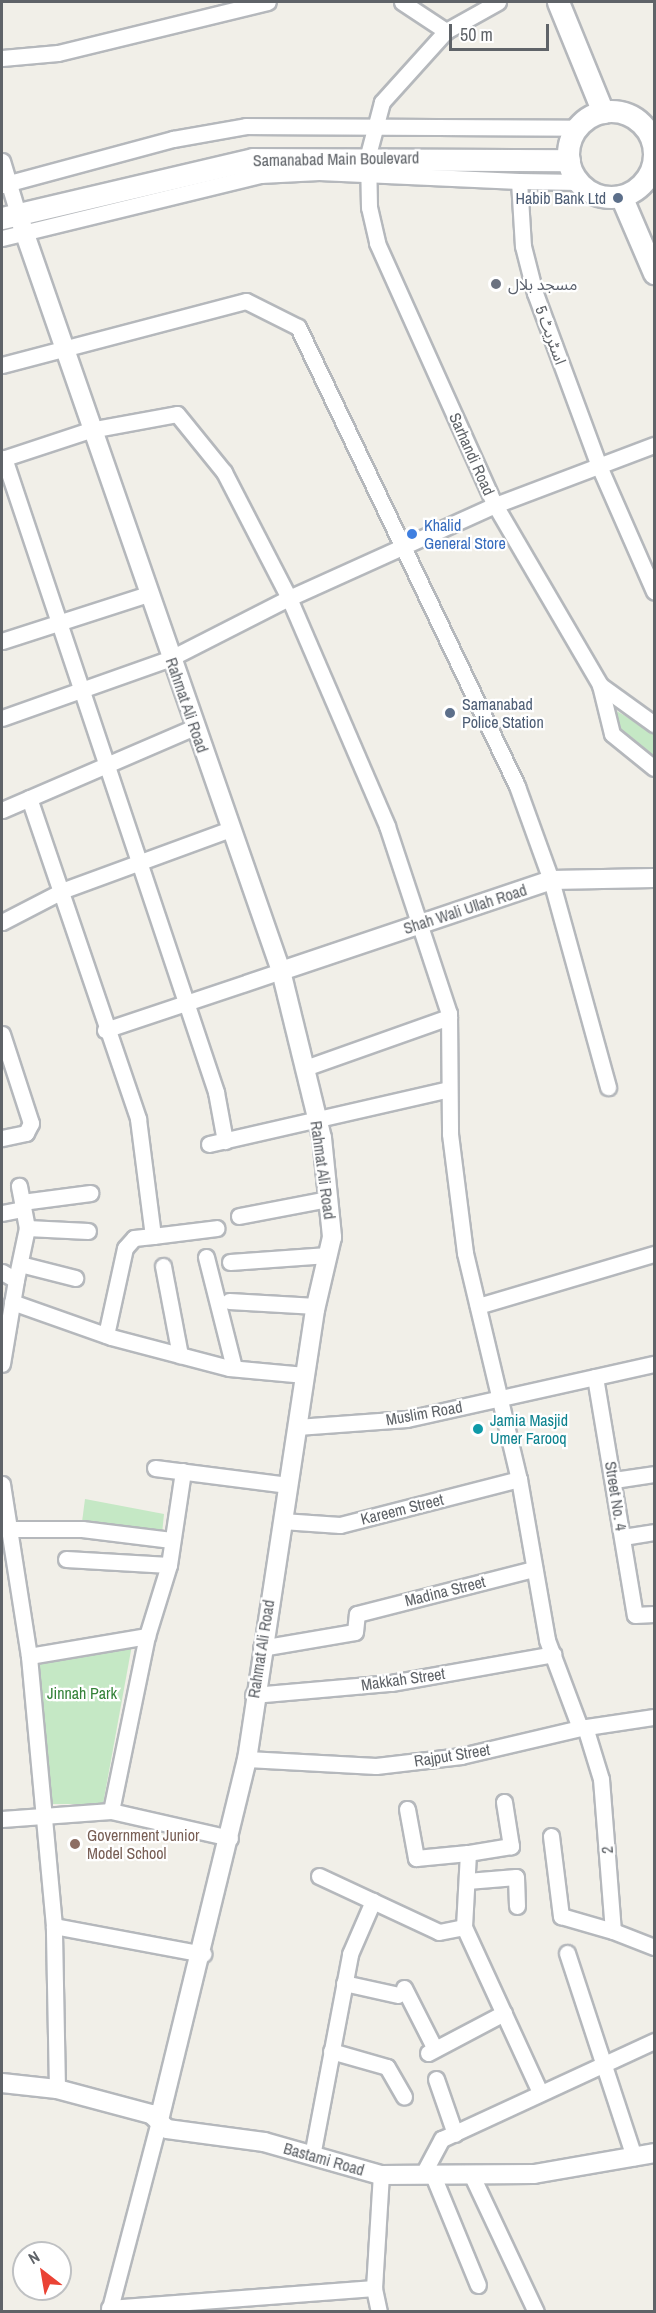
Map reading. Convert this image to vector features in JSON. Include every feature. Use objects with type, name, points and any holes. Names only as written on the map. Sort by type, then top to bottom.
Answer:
[{"type":"main road","points":[[558,2],[603,112]]},
{"type":"main road","points":[[603,112],[631,116],[653,137],[654,163],[642,184],[621,196],[606,196],[579,182],[571,145],[603,112]]},
{"type":"main road","name":"Samanabad Main Boulevard","points":[[10,206],[247,160],[368,158],[571,145]]},
{"type":"main road","points":[[621,196],[654,273]]},
{"type":"street","points":[[2,58],[58,53],[268,2]]},
{"type":"street","points":[[402,2],[446,31]]},
{"type":"street","points":[[498,2],[446,31],[398,79],[376,124],[368,158],[519,181],[579,182]]},
{"type":"street","points":[[10,206],[173,139],[246,126],[376,124],[571,145]]},
{"type":"street","name":"Sarhandi Road","points":[[368,158],[377,243],[495,505],[600,685],[654,724]]},
{"type":"street","points":[[2,161],[10,206],[2,238]]},
{"type":"street","name":"اسٹریٹ 5","points":[[519,181],[523,246],[535,293],[599,466],[654,591]]},
{"type":"street","name":"Rahmat Ali Road","points":[[10,206],[280,971],[318,1122],[328,1199],[328,1255],[316,1306],[253,1695],[247,1759],[203,1954],[159,2121]]},
{"type":"street","points":[[2,365],[246,301],[295,323],[405,546],[517,786],[551,880],[608,1087]]},
{"type":"street","name":"2","points":[[3,458],[90,430],[167,412],[186,419],[224,472],[289,598],[423,923],[449,1017],[449,1089],[455,1190],[478,1306],[519,1479],[534,1569],[553,1654],[601,1779],[613,1931]]},
{"type":"street","points":[[2,718],[171,658],[289,598],[495,505],[654,445]]},
{"type":"street","points":[[3,458],[78,691],[216,1092],[217,1142],[318,1122],[449,1089]]},
{"type":"street","points":[[2,641],[148,594]]},
{"type":"street","points":[[600,685],[612,734],[654,768]]},
{"type":"street","points":[[2,810],[195,727]]},
{"type":"street","points":[[29,798],[105,1030],[138,1119],[153,1236]]},
{"type":"street","points":[[2,922],[60,892],[231,829]]},
{"type":"street","name":"Shah Wali Ullah Road","points":[[280,971],[551,880],[654,878]]},
{"type":"street","points":[[105,1030],[185,1001],[280,971]]},
{"type":"street","points":[[305,1068],[449,1017]]},
{"type":"street","points":[[2,1034],[32,1123],[26,1132],[2,1138]]},
{"type":"street","points":[[2,1213],[21,1199],[90,1193]]},
{"type":"street","points":[[2,1364],[27,1228],[21,1199]]},
{"type":"street","points":[[239,1216],[328,1199]]},
{"type":"street","points":[[27,1228],[88,1231]]},
{"type":"street","points":[[106,1335],[125,1248],[135,1238],[217,1228]]},
{"type":"street","points":[[478,1306],[654,1254]]},
{"type":"street","points":[[230,1262],[328,1255]]},
{"type":"street","points":[[206,1257],[234,1368]]},
{"type":"street","points":[[20,1264],[75,1278]]},
{"type":"street","points":[[163,1266],[180,1355]]},
{"type":"street","points":[[2,1272],[16,1280]]},
{"type":"street","points":[[229,1301],[316,1306]]},
{"type":"street","points":[[12,1302],[106,1335],[180,1355],[234,1368],[305,1375]]},
{"type":"street","name":"Muslim Road","points":[[297,1427],[407,1419],[654,1364]]},
{"type":"street","name":"Street No. 4","points":[[595,1377],[635,1615],[654,1614]]},
{"type":"street","points":[[156,1468],[288,1485]]},
{"type":"street","points":[[111,1811],[147,1636],[169,1566],[171,1540],[183,1471]]},
{"type":"street","points":[[614,1480],[654,1474]]},
{"type":"street","name":"Kareem Street","points":[[282,1521],[340,1525],[519,1479]]},
{"type":"street","points":[[2,1484],[29,1656],[45,1816],[54,1926],[57,2089]]},
{"type":"street","points":[[9,1529],[82,1529],[171,1540]]},
{"type":"street","points":[[623,1538],[654,1532]]},
{"type":"street","points":[[66,1559],[169,1566]]},
{"type":"street","name":"Madina Street","points":[[261,1648],[357,1630],[357,1614],[534,1569]]},
{"type":"street","points":[[29,1656],[147,1636]]},
{"type":"street","name":"Makkah Street","points":[[253,1695],[391,1683],[553,1654]]},
{"type":"street","name":"Rajput Street","points":[[247,1759],[376,1766],[461,1756],[582,1728],[654,1717]]},
{"type":"street","points":[[407,1809],[416,1858],[511,1846],[504,1802]]},
{"type":"street","points":[[2,1819],[111,1811],[230,1838]]},
{"type":"street","points":[[550,1836],[561,1916],[613,1931],[654,1947]]},
{"type":"street","points":[[468,1853],[464,1927],[540,2092]]},
{"type":"street","points":[[319,1876],[439,1932],[464,1927]]},
{"type":"street","points":[[467,1881],[516,1877],[517,1906]]},
{"type":"street","points":[[312,2156],[350,1954],[373,1901]]},
{"type":"street","points":[[54,1926],[203,1954]]},
{"type":"street","points":[[567,1953],[634,2157]]},
{"type":"street","points":[[344,1983],[401,1992],[431,2051],[504,2013]]},
{"type":"street","points":[[478,2285],[428,2174],[432,2150],[455,2134],[540,2092],[654,2041]]},
{"type":"street","points":[[332,2051],[387,2067],[404,2096]]},
{"type":"street","points":[[436,2079],[455,2134]]},
{"type":"street","name":"Bastami Road","points":[[2,2083],[57,2089],[159,2121],[167,2129],[264,2142],[381,2175],[534,2174],[654,2153]]},
{"type":"street","points":[[159,2121],[109,2310],[374,2288]]},
{"type":"street","points":[[379,2312],[374,2288],[381,2175]]},
{"type":"street","points":[[472,2176],[536,2312]]},
{"type":"green space","points":[[615,710],[654,733],[654,760],[620,732]]},
{"type":"green space","points":[[85,1499],[164,1514],[162,1534],[82,1522]]},
{"type":"green space","name":"Jinnah Park","points":[[132,1645],[103,1804],[52,1804],[39,1665],[85,1650]]},
{"type":"place","name":"Habib Bank Ltd","points":[[618,198]]},
{"type":"place","name":"مسجد بلال","points":[[496,284]]},
{"type":"place","name":"Khalid General Store","points":[[412,534]]},
{"type":"place","name":"Samanabad Police Station","points":[[450,713]]},
{"type":"place","name":"Jamia Masjid Umer Farooq","points":[[478,1429]]},
{"type":"place","name":"Government Junior Model School","points":[[75,1844]]}]
